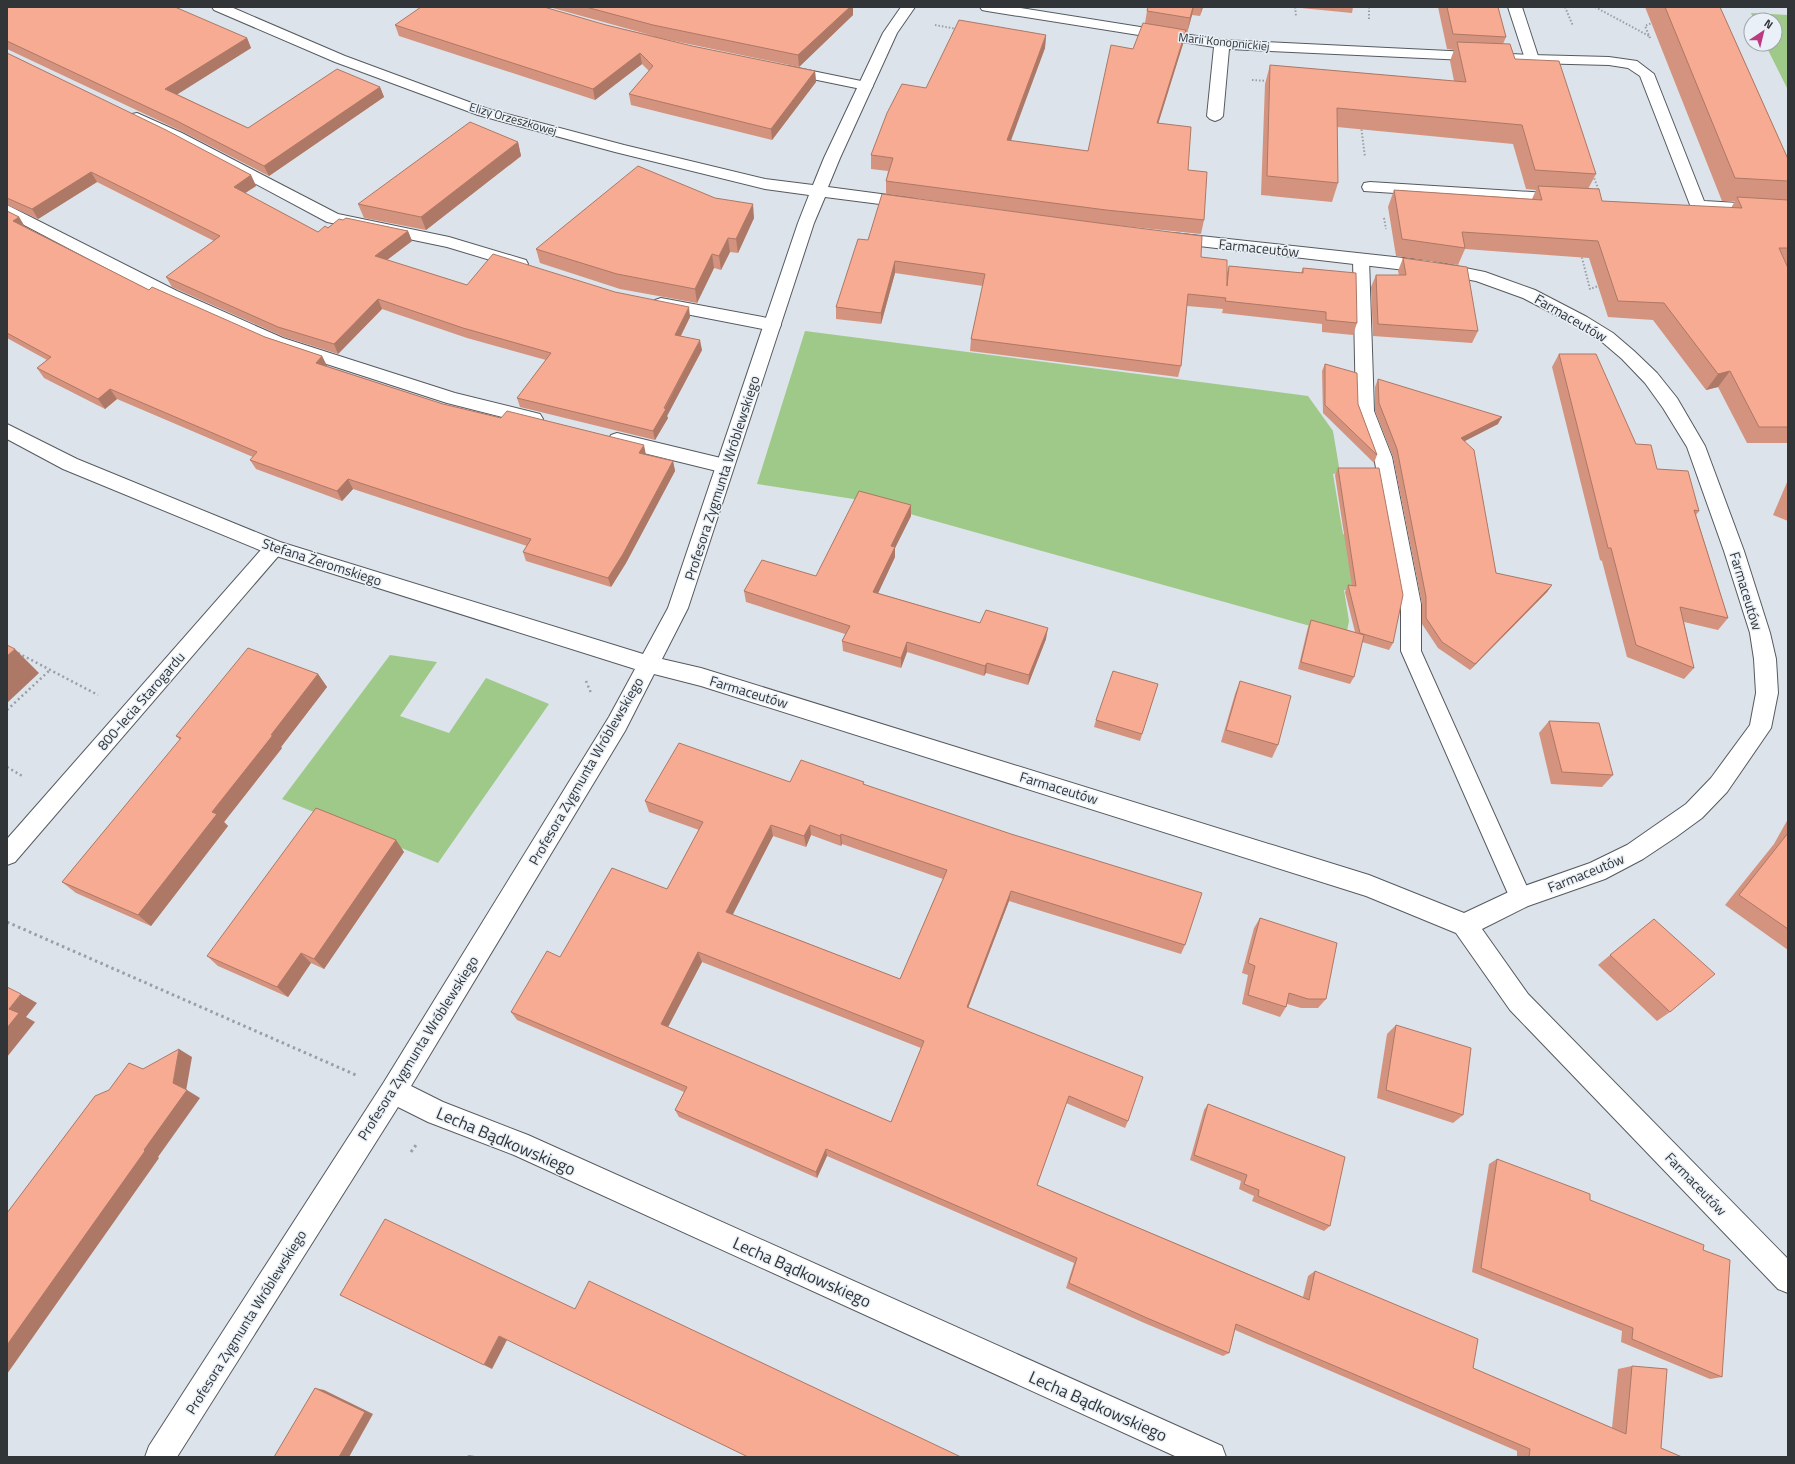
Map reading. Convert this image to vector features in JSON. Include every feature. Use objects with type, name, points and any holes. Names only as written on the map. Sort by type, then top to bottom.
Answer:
[{"type":"street","name":"Elizy Orzeszkowej","points":[[219,7],[340,59],[483,112],[621,149],[765,184],[819,191]]},
{"type":"street","name":"Profesora Zygmunta Wróblewskiego","points":[[160,1457],[392,1091],[617,724],[678,608],[806,223],[832,158],[890,33],[908,7]]},
{"type":"street","name":"Marii Konopnickiej","points":[[986,7],[1222,44],[1532,59],[1610,61],[1632,64],[1647,74],[1691,206],[1788,211]]},
{"type":"street","points":[[1215,116],[1222,44]]},
{"type":"street","points":[[1370,187],[1602,201]]},
{"type":"street","points":[[819,191],[927,206]]},
{"type":"street","name":"Farmaceutów","points":[[1151,236],[1431,267],[1479,276],[1529,294],[1581,321],[1607,337],[1628,355],[1651,378],[1670,403],[1696,446],[1734,550],[1760,633],[1765,659],[1767,694],[1760,728],[1719,785],[1694,811],[1635,852],[1597,871],[1521,898],[1465,925]]},
{"type":"street","name":"Stefana Żeromskiego","points":[[7,432],[70,464],[274,548],[648,664]]},
{"type":"street","name":"Farmaceutów","points":[[648,664],[708,680],[1369,886],[1465,925],[1519,1002],[1788,1279]]},
{"type":"street","name":"Lecha Bądkowskiego","points":[[392,1091],[437,1113],[519,1144],[1211,1457]]},
{"type":"lane","points":[[1515,7],[1532,59]]},
{"type":"lane","points":[[777,68],[866,86]]},
{"type":"lane","points":[[121,108],[178,136],[333,218],[449,242],[537,270]]},
{"type":"lane","points":[[7,210],[171,295],[277,342],[453,399],[552,424]]},
{"type":"lane","points":[[1361,259],[1364,411],[1383,457],[1411,604],[1411,651],[1521,898]]},
{"type":"lane","points":[[646,301],[772,325]]},
{"type":"lane","points":[[604,437],[725,466]]},
{"type":"lane","name":"800-lecia Starogardu","points":[[7,855],[274,548]]},
{"type":"path","points":[[1295,7],[1296,19]]},
{"type":"path","points":[[1369,7],[1369,21]]},
{"type":"path","points":[[1565,7],[1573,26]]},
{"type":"path","points":[[1595,7],[1649,36]]},
{"type":"path","points":[[1220,75],[1273,82]]},
{"type":"path","points":[[1592,172],[1602,201]]},
{"type":"path","points":[[13,650],[98,695]]},
{"type":"path","points":[[7,710],[50,670]]},
{"type":"path","points":[[7,767],[24,777]]},
{"type":"path","points":[[7,922],[392,1091]]},
{"type":"green space","points":[[1783,15],[1788,15],[1788,90],[1769,52],[1783,52]]},
{"type":"green space","points":[[805,331],[1308,396],[1333,431],[1340,473],[1333,474],[1343,534],[1348,535],[1357,590],[1344,590],[1349,621],[1346,636],[860,500],[757,484]]},
{"type":"green space","points":[[390,655],[437,662],[400,716],[449,733],[486,678],[549,704],[438,863],[282,799]]},
{"type":"building","points":[[7,7],[175,7],[247,38],[165,89],[248,128],[337,69],[380,87],[264,166],[177,121],[7,41]]},
{"type":"building","points":[[421,7],[544,7],[606,25],[692,46],[815,71],[771,129],[629,94],[653,66],[640,53],[593,89],[395,25]]},
{"type":"building","points":[[586,7],[850,7],[798,55],[653,25]]},
{"type":"building","points":[[1148,7],[1193,7],[1190,18],[1147,11]]},
{"type":"building","points":[[1447,7],[1498,7],[1506,37],[1453,34]]},
{"type":"building","points":[[1665,7],[1720,7],[1788,159],[1788,181],[1735,178]]},
{"type":"building","points":[[959,20],[1046,35],[1007,140],[1088,151],[1111,45],[1133,49],[1143,23],[1186,30],[1157,123],[1191,127],[1188,170],[1207,172],[1204,220],[1106,210],[886,181],[893,158],[871,155],[887,113],[902,84],[926,88]]},
{"type":"building","points":[[1457,42],[1510,44],[1515,59],[1559,61],[1596,174],[1535,170],[1522,125],[1337,108],[1338,183],[1267,176],[1270,65],[1466,82]]},
{"type":"building","points":[[7,53],[166,130],[251,175],[234,187],[318,232],[325,226],[328,228],[339,219],[343,220],[346,218],[408,231],[375,256],[467,285],[493,254],[615,292],[689,307],[675,335],[700,340],[664,408],[666,409],[653,431],[517,398],[551,353],[463,328],[378,299],[334,344],[278,327],[166,277],[220,236],[91,172],[32,209],[7,198]]},
{"type":"building","points":[[470,122],[518,142],[421,217],[358,204]]},
{"type":"building","points":[[638,166],[715,198],[753,204],[736,239],[728,238],[719,256],[712,254],[695,289],[617,274],[536,249]]},
{"type":"building","points":[[1538,186],[1599,189],[1602,201],[1742,208],[1737,197],[1788,200],[1788,248],[1779,248],[1788,268],[1788,427],[1759,427],[1730,371],[1718,374],[1664,303],[1618,301],[1598,241],[1462,232],[1465,248],[1402,239],[1394,190],[1542,200]]},
{"type":"building","points":[[882,194],[1202,236],[1201,257],[1227,260],[1227,286],[1229,266],[1303,273],[1303,268],[1356,273],[1357,323],[1326,320],[1326,312],[1225,301],[1226,298],[1188,294],[1181,366],[971,339],[985,274],[895,261],[881,313],[836,307],[858,239],[868,240]]},
{"type":"building","points":[[7,211],[19,217],[13,221],[149,290],[152,287],[265,337],[322,356],[316,363],[443,404],[501,418],[507,411],[644,445],[639,453],[673,461],[623,554],[608,578],[523,552],[531,539],[348,479],[337,491],[250,460],[257,452],[110,389],[98,399],[37,368],[51,357],[7,333]]},
{"type":"building","points":[[1403,258],[1467,267],[1478,331],[1378,324],[1376,275],[1406,275]]},
{"type":"building","points":[[1559,354],[1596,354],[1636,444],[1651,445],[1657,469],[1688,471],[1699,511],[1694,510],[1728,618],[1680,607],[1694,668],[1636,645],[1611,548],[1608,548]]},
{"type":"building","points":[[1325,364],[1357,373],[1358,404],[1377,455],[1325,405]]},
{"type":"building","points":[[1378,379],[1502,417],[1461,438],[1474,450],[1496,573],[1552,585],[1475,664],[1442,642],[1426,618],[1426,597],[1397,449],[1379,403]]},
{"type":"building","points":[[1338,468],[1379,468],[1403,595],[1393,643],[1360,633],[1348,585],[1356,586]]},
{"type":"building","points":[[859,491],[911,505],[891,546],[895,547],[873,592],[980,623],[986,610],[1048,628],[1029,675],[987,663],[985,666],[907,642],[901,658],[842,641],[850,626],[744,591],[762,560],[816,576]]},
{"type":"building","points":[[1311,620],[1364,635],[1354,677],[1301,662]]},
{"type":"building","points":[[7,645],[15,649],[7,656]]},
{"type":"building","points":[[248,648],[318,674],[271,735],[273,735],[212,812],[217,814],[138,915],[62,882],[181,738],[176,736]]},
{"type":"building","points":[[1113,671],[1158,684],[1142,734],[1096,720]]},
{"type":"building","points":[[1240,681],[1291,696],[1278,745],[1226,730]]},
{"type":"building","points":[[1549,721],[1599,723],[1613,775],[1562,772]]},
{"type":"building","points":[[679,743],[790,782],[801,760],[864,782],[863,784],[1011,834],[1202,893],[1185,945],[1011,891],[967,1007],[1143,1077],[1128,1121],[1069,1096],[1037,1185],[1309,1300],[1315,1271],[1478,1339],[1473,1368],[1626,1434],[1632,1366],[1667,1369],[1661,1448],[1682,1457],[1529,1457],[1530,1449],[1236,1324],[1229,1353],[1069,1283],[1077,1258],[826,1149],[816,1172],[675,1110],[687,1087],[511,1012],[547,951],[560,957],[612,868],[667,889],[703,822],[645,801]],"holes":[[[771,825],[804,836],[810,825],[947,870],[900,979],[726,912]],[[698,952],[924,1041],[891,1122],[661,1024]]]},
{"type":"building","points":[[316,808],[396,840],[314,959],[301,953],[277,987],[207,956]]},
{"type":"building","points":[[1788,833],[1788,929],[1739,895]]},
{"type":"building","points":[[1260,918],[1337,943],[1326,999],[1308,999],[1289,993],[1286,1007],[1248,995],[1255,966],[1248,963]]},
{"type":"building","points":[[1654,919],[1715,974],[1670,1012],[1610,955]]},
{"type":"building","points":[[7,987],[21,994],[9,1009],[19,1013],[7,1028]]},
{"type":"building","points":[[1396,1025],[1471,1048],[1463,1115],[1386,1090]]},
{"type":"building","points":[[179,1049],[173,1083],[187,1090],[7,1345],[7,1213],[95,1096],[109,1090],[129,1063],[143,1069]]},
{"type":"building","points":[[1208,1104],[1345,1157],[1330,1226],[1258,1196],[1259,1190],[1244,1184],[1247,1175],[1194,1155]]},
{"type":"building","points":[[1497,1159],[1590,1194],[1590,1200],[1704,1245],[1703,1250],[1730,1260],[1722,1377],[1632,1339],[1633,1328],[1481,1268]]},
{"type":"building","points":[[385,1219],[575,1309],[589,1281],[961,1457],[748,1457],[499,1336],[484,1365],[340,1295]]},
{"type":"building","points":[[315,1388],[365,1412],[339,1457],[274,1457]]}]
